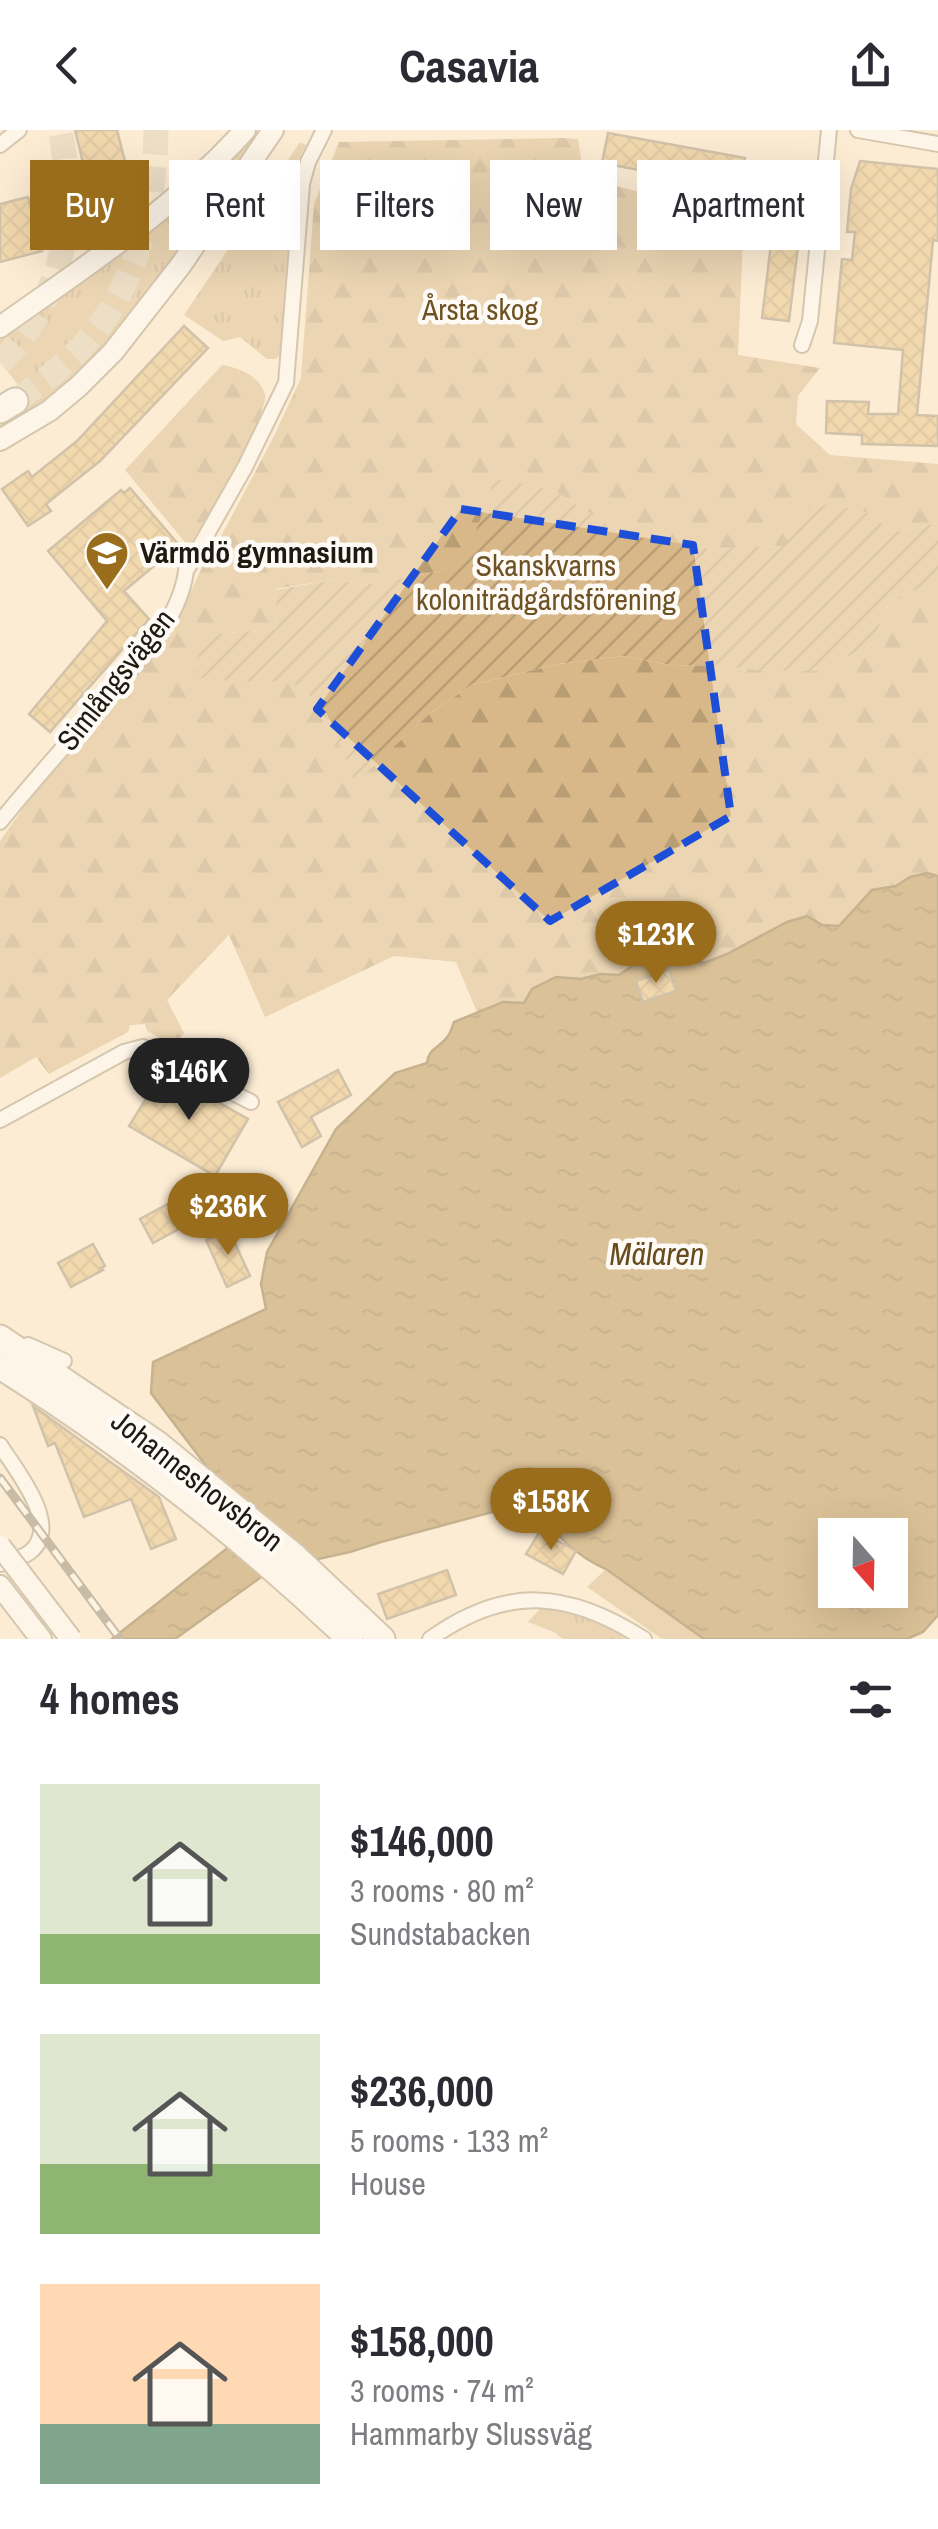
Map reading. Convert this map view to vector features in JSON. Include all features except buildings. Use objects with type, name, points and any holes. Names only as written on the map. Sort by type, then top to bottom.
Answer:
[{"type":"highway","name":"Johanneshovsbron","points":[[0,1335],[156,1443],[295,1558],[382,1639]]},
{"type":"highway","name":"Johanneshovsbron","points":[[0,1366],[158,1475],[276,1570],[350,1639]]},
{"type":"main road","points":[[0,327],[146,224],[245,130]]},
{"type":"main road","points":[[0,440],[48,411],[113,352],[191,251],[274,130]]},
{"type":"main road","points":[[0,1546],[72,1639]]},
{"type":"main road","points":[[0,1586],[41,1639]]},
{"type":"street","points":[[0,145],[18,130]]},
{"type":"street","name":"Simlångsvägen","points":[[0,822],[169,620],[184,590],[186,571],[245,467],[286,383],[302,184],[324,130]]},
{"type":"street","points":[[802,345],[810,321],[829,130]]},
{"type":"street","points":[[858,130],[938,144]]},
{"type":"street","points":[[0,1120],[124,1052],[143,1047],[251,1102]]},
{"type":"street","points":[[0,1335],[64,1360]]},
{"type":"street","points":[[0,1445],[42,1520],[40,1540],[30,1552],[0,1564]]},
{"type":"street","points":[[430,1639],[488,1607],[521,1600],[554,1600],[586,1608],[644,1639]]},
{"type":"highlighted area","points":[[461,509],[693,545],[731,816],[550,921],[317,709]]},
{"type":"green space","points":[[254,130],[262,132],[243,160],[217,160]]},
{"type":"green space","name":"Årsta skog","points":[[578,139],[581,160],[490,160],[490,250],[617,250],[617,186],[637,191],[637,250],[743,250],[738,355],[820,368],[798,396],[796,424],[830,455],[938,464],[938,523],[894,532],[865,512],[800,513],[786,546],[712,549],[626,536],[553,490],[442,571],[363,585],[337,579],[275,589],[277,628],[199,636],[243,682],[286,682],[309,693],[326,715],[355,782],[429,714],[471,685],[558,664],[623,656],[675,666],[819,671],[871,645],[891,599],[938,582],[938,876],[926,873],[897,886],[872,890],[839,926],[822,925],[807,916],[707,962],[667,964],[652,958],[619,975],[556,977],[524,1003],[503,1002],[477,1012],[456,962],[394,956],[265,1017],[229,935],[167,1000],[184,1033],[175,1046],[147,1031],[145,1024],[130,1025],[128,1032],[49,1074],[36,1057],[0,1078],[0,841],[58,759],[171,635],[203,565],[274,436],[301,378],[314,204],[320,189],[320,250],[470,250],[470,160],[332,160],[339,142]]},
{"type":"green space","points":[[300,142],[306,145],[298,160],[288,160]]},
{"type":"green space","points":[[169,199],[169,250],[181,250],[175,258],[107,346],[74,379],[44,403],[0,429],[31,401],[0,362],[0,336],[106,250],[149,250],[149,215]]},
{"type":"green space","points":[[228,250],[289,250],[283,353],[276,359],[267,359],[240,337],[223,341],[184,315]]},
{"type":"green space","points":[[222,365],[253,377],[265,394],[264,405],[234,469],[189,547],[125,470]]},
{"type":"green space","name":"Skanskvarns koloniträdgårdsförening","points":[[494,479],[553,490],[626,536],[712,549],[785,546],[800,513],[827,504],[865,512],[894,532],[938,523],[938,582],[891,599],[871,645],[819,671],[675,666],[623,656],[558,664],[471,685],[429,714],[355,783],[327,715],[302,687],[280,681],[198,678],[199,636],[277,628],[275,590],[337,579],[363,585],[442,571],[470,549]]},
{"type":"green space","points":[[606,1569],[704,1639],[662,1639],[587,1587]]},
{"type":"green space","points":[[540,1609],[585,1618],[626,1639],[563,1639],[528,1622]]},
{"type":"water","name":"Mälaren","points":[[927,873],[938,876],[938,1615],[923,1632],[907,1639],[704,1639],[577,1552],[537,1509],[521,1516],[511,1507],[314,1560],[300,1549],[175,1639],[112,1639],[263,1520],[213,1475],[151,1393],[153,1362],[266,1309],[261,1284],[267,1252],[336,1129],[395,1073],[427,1063],[454,1022],[503,1002],[524,1003],[532,989],[556,977],[619,975],[652,958],[667,964],[707,962],[807,916],[822,925],[839,926],[872,890],[896,886],[910,877]]},
{"type":"tunnel","points":[[0,363],[39,311],[61,255],[67,194],[60,130]]},
{"type":"tunnel","points":[[15,401],[79,350],[105,319],[119,294],[131,269],[147,214],[156,130]]},
{"type":"railway","points":[[0,1478],[120,1639]]},
{"type":"place","name":"Värmdö gymnasium","points":[[107,591]]}]
